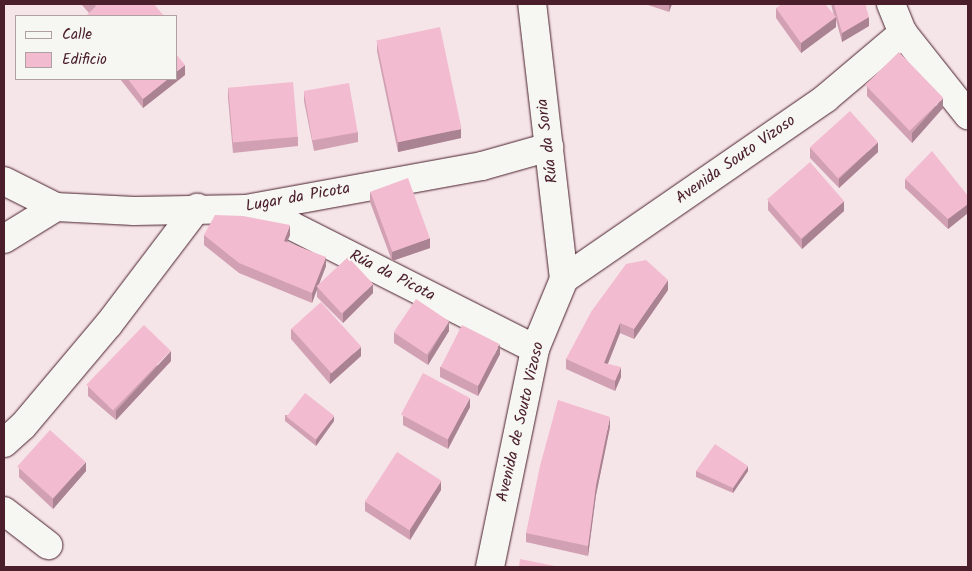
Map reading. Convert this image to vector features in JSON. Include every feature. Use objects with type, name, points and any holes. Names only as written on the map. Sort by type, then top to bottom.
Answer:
[{"type":"street","name":"Rúa da Soria","points":[[532,4],[564,279]]},
{"type":"street","points":[[890,4],[903,33],[968,115]]},
{"type":"street","name":"Avenida Souto Vizoso","points":[[564,279],[826,98],[903,33]]},
{"type":"street","name":"Lugar da Picota","points":[[56,207],[134,211],[196,208],[246,209],[482,166],[549,147]]},
{"type":"street","points":[[4,181],[56,207]]},
{"type":"street","points":[[4,239],[56,207]]},
{"type":"street","points":[[4,443],[23,426],[109,324],[196,208]]},
{"type":"street","name":"Rúa da Picota","points":[[246,209],[292,226],[535,349]]},
{"type":"street","name":"Avenida de Souto Vizoso","points":[[490,567],[535,349],[564,279]]},
{"type":"street","points":[[4,512],[48,545]]},
{"type":"building","points":[[93,4],[154,4],[163,15],[87,15],[96,6]]},
{"type":"building","points":[[782,4],[825,4],[836,17],[801,43],[776,8]]},
{"type":"building","points":[[834,4],[865,4],[869,17],[842,33]]},
{"type":"building","points":[[440,27],[462,129],[398,142],[376,41]]},
{"type":"building","points":[[899,52],[943,98],[910,131],[865,85]]},
{"type":"building","points":[[178,56],[185,65],[178,70]]},
{"type":"building","points":[[129,80],[167,80],[143,99]]},
{"type":"building","points":[[293,82],[298,137],[233,142],[228,88]]},
{"type":"building","points":[[349,83],[358,132],[312,140],[304,91]]},
{"type":"building","points":[[850,111],[878,142],[838,178],[810,147]]},
{"type":"building","points":[[932,151],[968,196],[968,204],[948,219],[905,179]]},
{"type":"building","points":[[810,162],[844,201],[801,239],[767,199]]},
{"type":"building","points":[[408,178],[430,238],[392,252],[370,192]]},
{"type":"building","points":[[215,215],[243,216],[290,225],[284,241],[326,257],[312,293],[239,263],[204,235]]},
{"type":"building","points":[[348,257],[373,284],[342,313],[317,286]]},
{"type":"building","points":[[646,260],[668,280],[634,329],[620,323],[604,363],[621,367],[615,381],[566,359],[591,312],[626,264]]},
{"type":"building","points":[[416,299],[449,321],[427,355],[394,332]]},
{"type":"building","points":[[321,302],[361,347],[331,373],[291,329]]},
{"type":"building","points":[[144,325],[171,351],[113,410],[86,385]]},
{"type":"building","points":[[462,325],[499,344],[478,386],[441,367]]},
{"type":"building","points":[[423,373],[470,398],[448,439],[401,414]]},
{"type":"building","points":[[305,393],[334,416],[316,439],[287,417]]},
{"type":"building","points":[[558,400],[610,417],[596,485],[588,546],[526,533],[540,466]]},
{"type":"building","points":[[50,430],[86,462],[53,499],[17,466]]},
{"type":"building","points":[[715,444],[748,466],[733,488],[696,471]]},
{"type":"building","points":[[397,452],[441,481],[409,530],[365,501]]},
{"type":"building","points":[[520,559],[555,566],[555,567],[519,567]]}]
